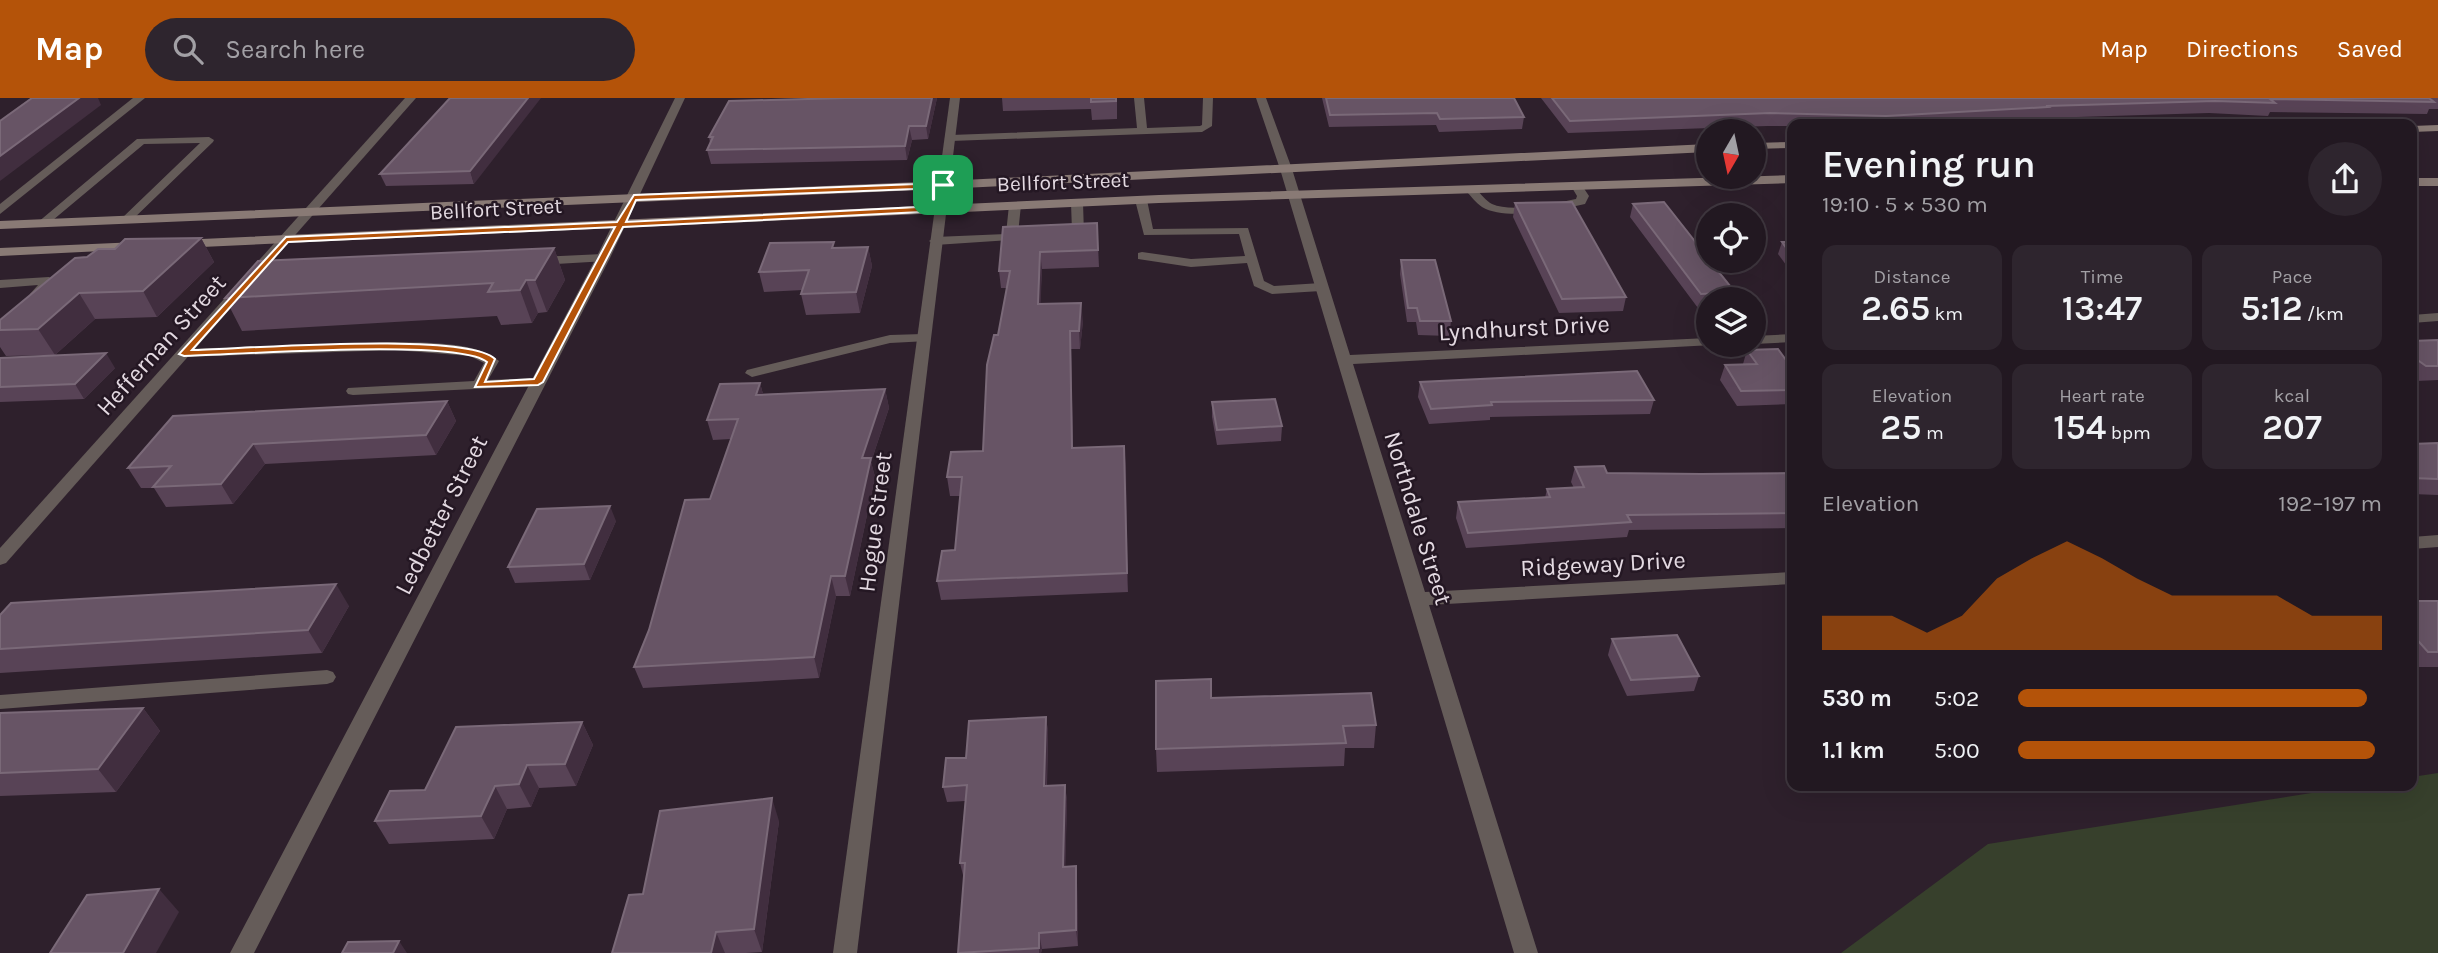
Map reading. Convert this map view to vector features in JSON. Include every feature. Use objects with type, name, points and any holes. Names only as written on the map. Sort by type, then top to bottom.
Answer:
[{"type":"main road","points":[[2417,129],[2438,128]]},
{"type":"main road","points":[[1766,146],[1787,145]]},
{"type":"main road","name":"Bellfort Street","points":[[0,225],[943,185],[1696,149]]},
{"type":"main road","name":"Bellfort Street","points":[[0,252],[1014,205],[1787,180]]},
{"type":"main road","points":[[2417,182],[2438,182]]},
{"type":"street","points":[[0,210],[140,98]]},
{"type":"street","name":"Heffernan Street","points":[[0,559],[184,354],[260,275],[286,240],[411,98]]},
{"type":"street","name":"Ledbetter Street","points":[[242,953],[634,198],[680,98]]},
{"type":"street","name":"Hogue Street","points":[[845,953],[955,98]]},
{"type":"street","name":"Northdale Street","points":[[1261,98],[1286,169],[1527,953]]},
{"type":"street","points":[[2417,319],[2438,317]]},
{"type":"street","points":[[1766,339],[1787,338]]},
{"type":"street","name":"Lyndhurst Drive","points":[[1343,360],[1696,343]]},
{"type":"street","points":[[2417,543],[2438,541]]},
{"type":"street","name":"Ridgeway Drive","points":[[1417,599],[1787,578]]},
{"type":"lane","points":[[1139,98],[1142,131]]},
{"type":"lane","points":[[951,138],[1202,129],[1207,126],[1208,98]]},
{"type":"lane","points":[[43,223],[141,141],[209,140],[127,219]]},
{"type":"lane","points":[[1472,191],[1487,205],[1499,209],[1525,208],[1581,202],[1583,196],[1577,186]]},
{"type":"lane","points":[[1141,200],[1148,233],[1187,247],[1253,259]]},
{"type":"lane","points":[[935,241],[1078,234],[1077,203]]},
{"type":"lane","points":[[1012,237],[1014,205]]},
{"type":"lane","points":[[1187,247],[1244,230],[1258,283],[1266,288],[1321,287]]},
{"type":"lane","points":[[1227,245],[1187,247],[1161,248],[1227,245]]},
{"type":"lane","points":[[1208,246],[1187,247],[1142,249],[1208,246]]},
{"type":"lane","points":[[523,262],[603,258]]},
{"type":"lane","points":[[0,284],[49,282],[30,299]]},
{"type":"lane","points":[[752,373],[890,339],[923,338]]},
{"type":"lane","points":[[184,354],[384,346],[451,349],[487,356],[492,361],[479,385]]},
{"type":"lane","points":[[353,391],[538,382]]},
{"type":"lane","points":[[0,702],[327,677]]},
{"type":"green space","points":[[2438,773],[2438,953],[1841,953],[1988,844],[2324,791],[2417,791],[2417,776]]},
{"type":"building","points":[[32,98],[79,98],[0,156],[0,121]]},
{"type":"building","points":[[450,98],[528,98],[470,171],[380,174]]},
{"type":"building","points":[[932,98],[926,126],[909,126],[905,146],[707,150],[713,137],[709,137],[729,101]]},
{"type":"building","points":[[1091,98],[1116,98],[1116,101],[1091,102]]},
{"type":"building","points":[[1326,98],[1514,98],[1524,117],[1440,119],[1437,113],[1330,115]]},
{"type":"building","points":[[1552,98],[2429,98],[2434,102],[2270,99],[2275,103],[2215,101],[2046,106],[2048,107],[1886,116],[1770,113],[1570,121]]},
{"type":"building","points":[[1572,202],[1626,297],[1562,299],[1515,203]]},
{"type":"building","points":[[1664,202],[1696,243],[1696,273],[1720,273],[1731,287],[1696,287],[1633,204]]},
{"type":"building","points":[[1097,223],[1098,250],[1040,252],[1038,304],[1081,303],[1079,331],[1070,331],[1072,448],[1124,446],[1127,573],[937,581],[942,551],[955,550],[962,477],[947,477],[951,452],[983,451],[987,365],[994,335],[998,335],[1010,271],[999,271],[1003,227]]},
{"type":"building","points":[[201,238],[143,291],[79,293],[38,329],[0,330],[0,320],[75,258],[87,257],[98,249],[115,249],[125,239]]},
{"type":"building","points":[[834,242],[832,248],[868,247],[856,292],[801,294],[809,270],[759,272],[770,243]]},
{"type":"building","points":[[554,248],[535,280],[526,280],[520,290],[488,292],[493,283],[225,298],[258,261]]},
{"type":"building","points":[[1401,260],[1435,260],[1451,321],[1420,321],[1417,308],[1408,308]]},
{"type":"building","points":[[2438,340],[2438,366],[2426,366],[2417,360],[2417,341]]},
{"type":"building","points":[[1766,349],[1778,349],[1787,360],[1787,390],[1741,391],[1725,365],[1757,364],[1752,357],[1766,357]]},
{"type":"building","points":[[106,353],[75,384],[0,387],[0,358]]},
{"type":"building","points":[[1637,371],[1654,400],[1491,402],[1492,405],[1431,409],[1420,382]]},
{"type":"building","points":[[760,383],[756,395],[885,389],[862,458],[871,458],[845,576],[831,576],[814,657],[634,667],[649,630],[685,500],[710,499],[738,419],[707,420],[720,384]]},
{"type":"building","points":[[1275,399],[1282,426],[1217,430],[1212,402]]},
{"type":"building","points":[[447,401],[426,435],[253,444],[221,484],[153,487],[171,466],[128,468],[173,416]]},
{"type":"building","points":[[2438,443],[2438,479],[2417,478],[2417,444]]},
{"type":"building","points":[[1604,466],[1607,473],[1787,473],[1787,513],[1627,515],[1631,522],[1468,533],[1458,502],[1550,497],[1547,489],[1584,487],[1575,467]]},
{"type":"building","points":[[610,506],[584,564],[508,567],[537,509]]},
{"type":"building","points":[[336,584],[308,630],[0,649],[0,615],[11,603]]},
{"type":"building","points":[[2417,601],[2438,601],[2438,652],[2428,652],[2417,640]]},
{"type":"building","points":[[1677,635],[1699,676],[1631,680],[1612,639]]},
{"type":"building","points":[[1211,679],[1211,698],[1371,693],[1376,725],[1343,726],[1346,743],[1156,749],[1156,681]]},
{"type":"building","points":[[143,708],[98,769],[0,773],[0,713]]},
{"type":"building","points":[[1046,717],[1044,786],[1065,785],[1063,867],[1076,866],[1076,930],[1039,933],[1039,948],[958,953],[965,863],[960,863],[967,785],[943,787],[946,758],[966,758],[969,721]]},
{"type":"building","points":[[582,722],[565,764],[527,765],[519,784],[495,786],[481,816],[375,821],[390,791],[425,790],[456,727]]},
{"type":"building","points":[[772,798],[754,929],[716,932],[711,953],[612,953],[629,895],[643,894],[660,811]]},
{"type":"building","points":[[159,889],[123,953],[50,953],[87,895]]},
{"type":"building","points":[[399,941],[393,953],[342,953],[348,942]]},
{"type":"route","points":[[943,185],[634,198],[620,225],[608,248],[603,258],[538,382],[479,385],[492,361],[487,356],[427,347],[384,346],[184,354],[286,240],[620,225],[941,208],[943,185]]}]
